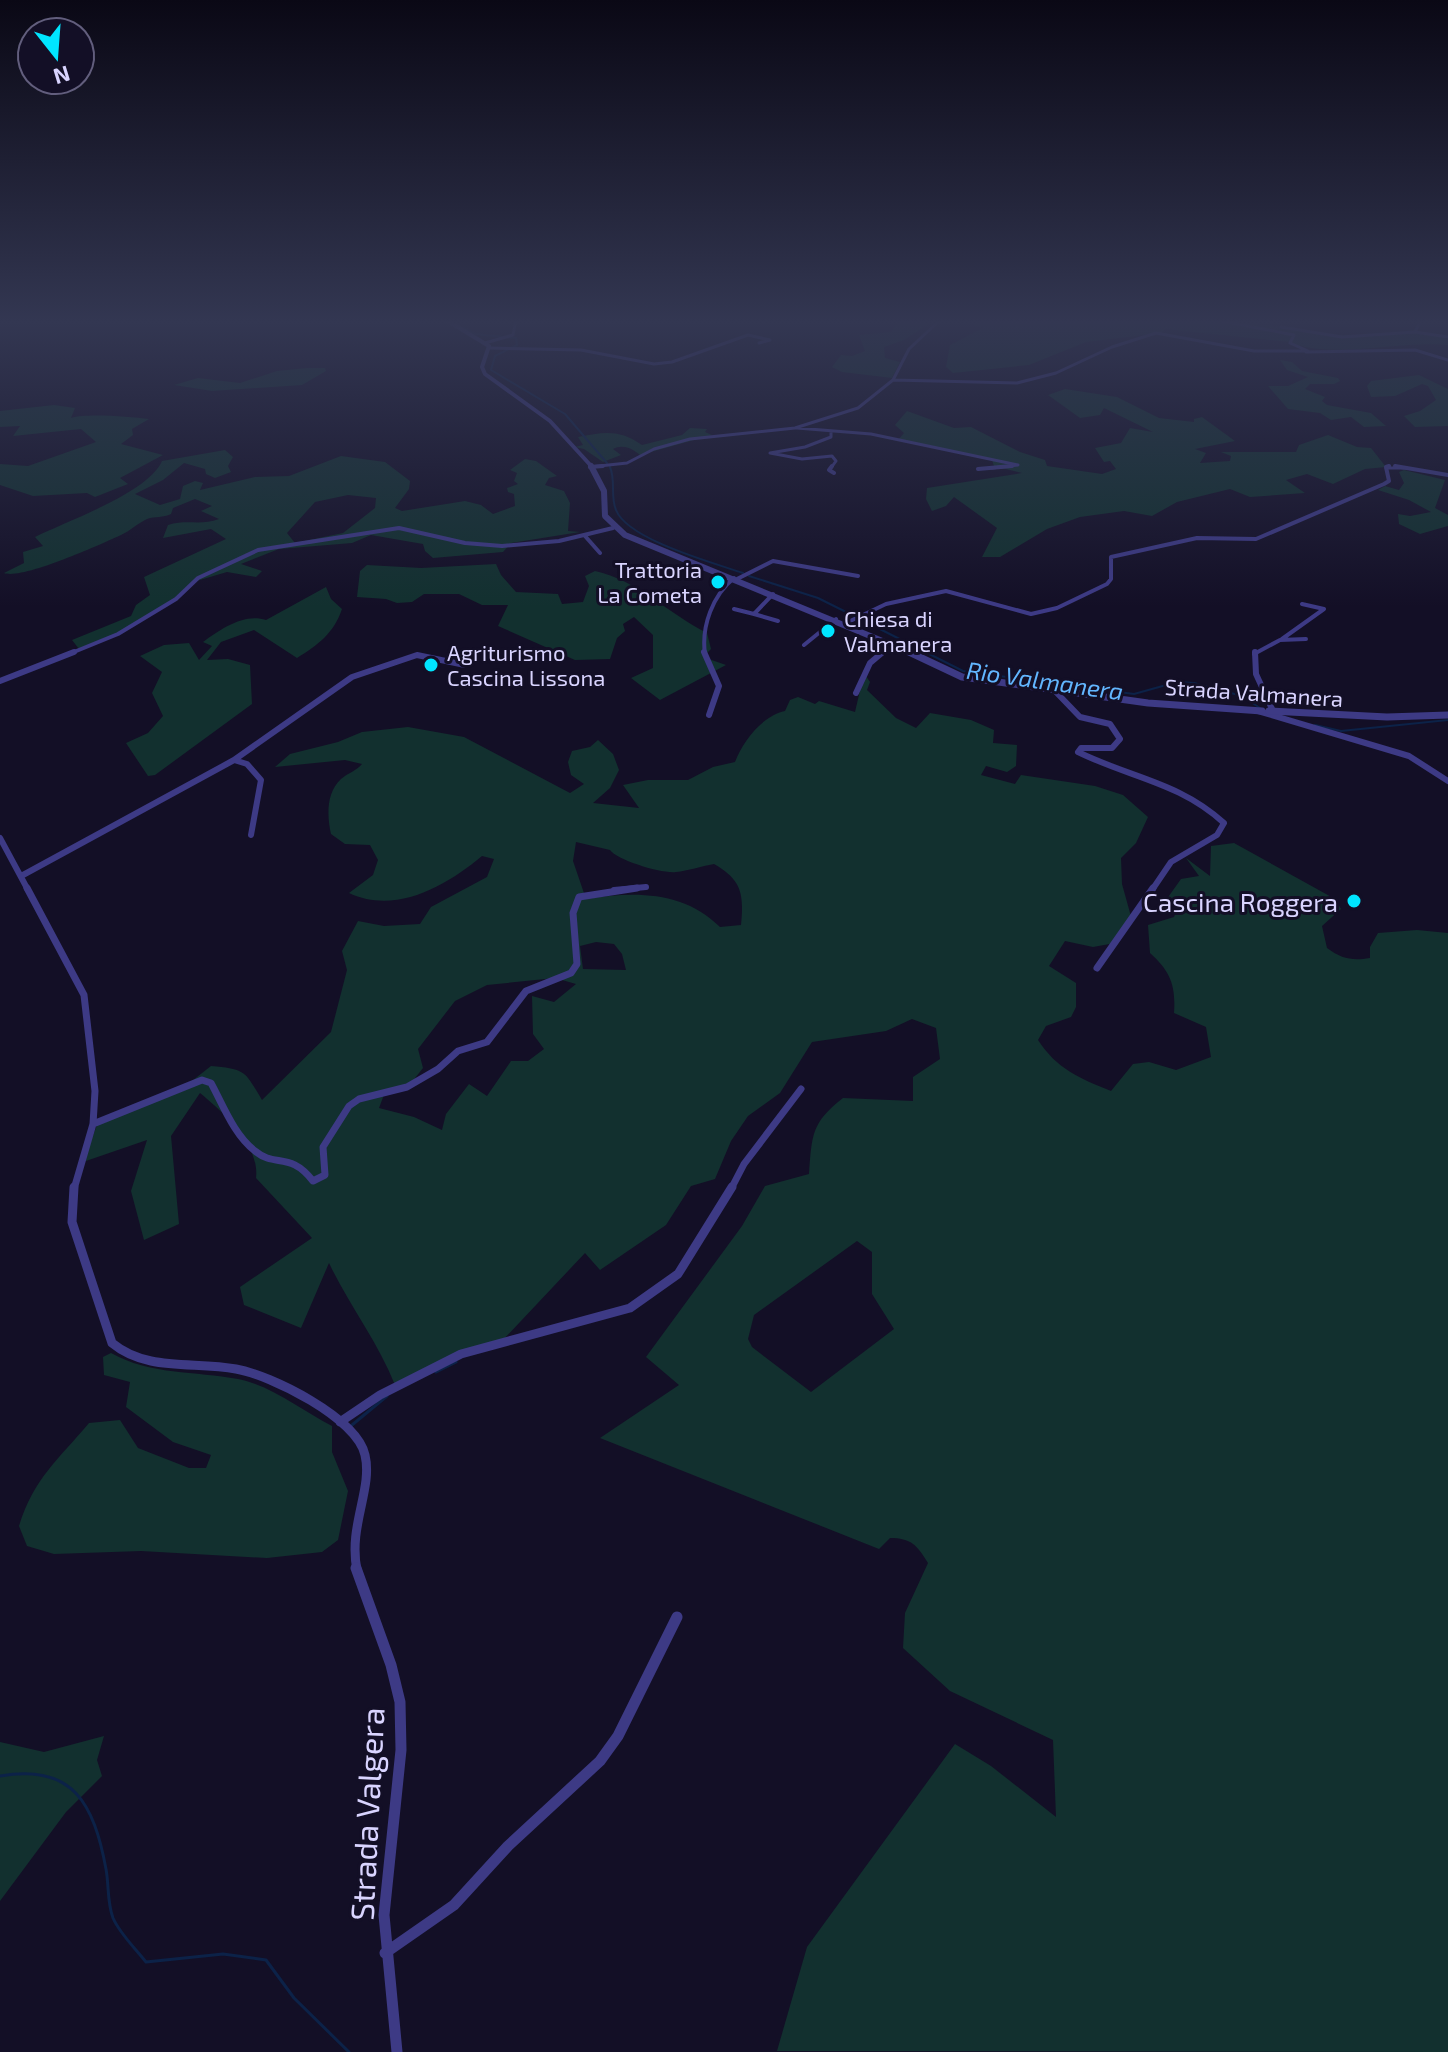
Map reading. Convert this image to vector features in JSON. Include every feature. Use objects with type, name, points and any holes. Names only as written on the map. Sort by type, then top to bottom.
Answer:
[{"type":"street","points":[[0,681],[118,634],[176,599],[198,578],[258,550],[399,528],[420,529],[468,544],[535,543],[585,536],[613,528],[601,508],[602,486],[556,425],[543,416]]},
{"type":"street","points":[[795,428],[834,416]]},
{"type":"street","points":[[590,467],[613,465],[690,439],[795,428],[871,434],[944,452],[1018,465],[978,469]]},
{"type":"street","points":[[831,431],[831,437],[809,445],[770,453],[798,459],[832,456],[836,461],[829,470],[834,473]]},
{"type":"street","points":[[846,623],[886,604],[946,591],[1031,614],[1057,608],[1107,584],[1111,579],[1111,557],[1197,538],[1256,539],[1384,484],[1389,481],[1386,467],[1391,465],[1448,475]]},
{"type":"street","name":"Strada Valmanera","points":[[613,528],[740,577],[962,677],[1148,703],[1387,717],[1448,715]]},
{"type":"street","points":[[585,536],[600,553]]},
{"type":"street","points":[[709,715],[719,686],[704,650],[704,638],[718,596],[740,577],[773,561],[858,576]]},
{"type":"street","points":[[754,614],[773,594]]},
{"type":"street","points":[[1280,640],[1324,609],[1302,604]]},
{"type":"street","points":[[734,609],[778,621]]},
{"type":"street","points":[[804,645],[836,619]]},
{"type":"street","points":[[1306,639],[1280,640],[1262,645],[1252,658],[1265,711],[1409,756],[1431,767],[1448,781]]},
{"type":"street","points":[[856,693],[870,663],[892,643]]},
{"type":"street","points":[[23,875],[234,760],[352,677],[383,665],[424,655],[465,665]]},
{"type":"street","points":[[1055,691],[1080,717],[1110,724],[1120,739],[1112,748],[1081,748],[1078,752],[1096,762],[1176,786],[1206,805],[1224,823],[1223,830],[1214,839],[1179,854],[1171,862],[1097,968]]},
{"type":"street","points":[[234,760],[247,764],[261,780],[251,835]]},
{"type":"street","name":"Strada Valgera","points":[[0,838],[23,875],[84,995],[95,1091],[93,1124],[75,1178],[72,1222],[101,1318],[117,1350],[142,1360],[249,1371],[342,1423],[362,1442],[367,1461],[352,1548],[400,1698],[402,1726],[384,1896],[385,1953],[397,2052]]},
{"type":"street","points":[[93,1124],[202,1080],[211,1083],[234,1126],[256,1153],[300,1164],[313,1181],[319,1180],[325,1175],[326,1167],[323,1147],[349,1106],[359,1099],[407,1087],[438,1069],[458,1051],[487,1042],[526,991],[571,973],[577,964],[573,913],[579,897],[600,891],[646,887]]},
{"type":"street","points":[[342,1423],[380,1395],[461,1354],[630,1308],[665,1285],[678,1274],[704,1227],[721,1208],[744,1164],[801,1089]]},
{"type":"street","points":[[385,1953],[454,1905],[508,1846],[600,1761],[618,1736],[677,1617]]},
{"type":"green space","points":[[0,416],[149,419],[132,429],[133,435],[121,444],[163,455],[120,478],[128,484],[95,497],[87,493],[33,496],[0,485],[0,464],[28,466],[96,442],[81,429],[13,436],[20,426],[0,427]]},
{"type":"green space","points":[[903,416],[920,416],[954,428],[971,427],[1020,452],[1045,460],[1047,466],[1102,474],[1116,469],[1110,461],[1104,462],[1095,448],[1121,443],[1130,428],[1153,432],[1120,416],[1155,416],[1194,422],[1194,419],[1202,417],[1235,441],[1195,449],[1206,453],[1200,463],[1230,461],[1231,456],[1221,452],[1296,452],[1299,445],[1328,435],[1357,447],[1371,448],[1386,467],[1365,469],[1333,484],[1307,474],[1286,480],[1305,493],[1250,497],[1230,489],[1177,502],[1152,516],[1124,511],[1080,517],[1047,529],[1000,557],[982,557],[997,528],[954,497],[946,506],[932,511],[926,499],[927,488],[1022,473],[994,466],[992,460],[898,440],[904,433],[895,425]]},
{"type":"green space","points":[[1324,416],[1374,416],[1386,426],[1364,427],[1351,417],[1331,420]]},
{"type":"green space","points":[[1404,416],[1448,416],[1448,426],[1415,427]]},
{"type":"green space","points":[[690,428],[707,429],[705,432],[712,435],[640,455],[634,450],[620,447],[613,449],[621,455],[603,462],[584,449],[575,447],[583,445],[578,437],[587,435],[618,434],[642,445],[682,435]]},
{"type":"green space","points":[[225,450],[233,457],[228,466],[231,472],[215,478],[206,474],[205,469],[184,463],[163,480],[135,494],[160,505],[180,499],[183,486],[195,481],[203,483],[200,490],[255,477],[289,476],[341,456],[385,462],[410,481],[409,489],[395,508],[402,511],[465,501],[481,505],[493,514],[515,506],[514,494],[507,488],[518,484],[514,481],[517,473],[510,470],[525,459],[536,461],[557,476],[549,478],[545,485],[564,491],[570,503],[568,531],[580,532],[511,543],[503,552],[433,558],[425,551],[423,544],[371,535],[352,543],[279,549],[241,564],[262,571],[256,577],[227,572],[193,582],[176,599],[118,634],[79,649],[72,640],[131,616],[136,605],[150,595],[144,577],[226,539],[211,529],[163,538],[168,525],[219,519],[201,511],[212,506],[195,499],[173,508],[171,514],[147,519],[121,535],[61,560],[27,571],[4,573],[24,563],[23,552],[43,546],[35,537],[124,495],[154,473],[162,461]],"holes":[[[348,495],[376,498],[375,508],[343,533],[295,543],[287,533],[315,502]]]},
{"type":"green space","points":[[1404,470],[1445,480],[1435,508],[1448,515],[1448,526],[1420,534],[1399,524],[1398,514],[1410,516],[1431,512],[1409,500],[1378,490],[1385,486],[1399,490],[1404,483],[1399,472]]},
{"type":"green space","points":[[496,564],[516,592],[558,594],[562,604],[583,602],[589,586],[585,576],[595,571],[610,575],[707,633],[711,649],[703,657],[726,665],[660,700],[631,678],[653,668],[653,635],[634,617],[623,624],[625,631],[617,638],[610,659],[575,660],[498,626],[508,605],[482,605],[459,594],[424,594],[412,602],[397,603],[357,597],[360,571],[367,565],[421,568]]},
{"type":"green space","points":[[326,587],[331,599],[342,609],[339,617],[324,638],[297,658],[254,630],[221,642],[207,660],[228,659],[250,665],[252,704],[155,775],[148,776],[126,743],[148,733],[163,716],[152,693],[162,672],[140,656],[164,645],[189,643],[199,660],[212,646],[203,642],[225,627],[241,620],[266,620]]},
{"type":"green space","points":[[864,673],[870,682],[867,690],[896,718],[916,728],[930,713],[971,720],[994,730],[993,743],[1017,745],[1016,766],[1007,772],[986,766],[981,775],[1015,784],[1021,775],[1095,786],[1123,795],[1148,817],[1136,843],[1121,858],[1122,884],[1132,920],[1115,943],[1093,947],[1065,941],[1049,966],[1076,983],[1076,1007],[1071,1017],[1046,1026],[1038,1040],[1070,1072],[1111,1091],[1133,1064],[1149,1062],[1176,1070],[1211,1057],[1206,1027],[1174,1013],[1173,986],[1167,973],[1150,953],[1148,925],[1174,917],[1176,912],[1166,900],[1181,879],[1199,876],[1186,858],[1210,876],[1211,846],[1234,843],[1335,899],[1341,909],[1322,926],[1327,948],[1342,957],[1370,958],[1370,947],[1378,933],[1417,930],[1448,933],[1448,2052],[777,2051],[807,1947],[955,1744],[991,1766],[1056,1817],[1053,1740],[950,1691],[903,1648],[905,1613],[928,1563],[913,1544],[890,1538],[879,1549],[600,1438],[679,1385],[646,1357],[742,1226],[765,1186],[809,1174],[815,1131],[825,1115],[843,1098],[913,1101],[913,1077],[940,1059],[936,1028],[912,1019],[886,1031],[812,1042],[780,1093],[748,1116],[731,1141],[715,1179],[691,1186],[666,1225],[600,1270],[585,1253],[502,1341],[395,1385],[329,1263],[301,1328],[244,1305],[240,1287],[312,1238],[256,1178],[256,1166],[246,1142],[229,1120],[200,1093],[171,1136],[179,1224],[144,1240],[131,1191],[147,1140],[83,1162],[97,1125],[183,1088],[211,1066],[244,1074],[262,1100],[331,1032],[347,970],[342,951],[358,921],[384,926],[420,924],[431,907],[487,877],[494,859],[482,856],[453,878],[420,894],[385,901],[349,893],[373,875],[378,860],[370,845],[345,844],[331,834],[329,805],[336,785],[362,764],[345,760],[275,767],[290,754],[338,742],[362,732],[408,727],[464,737],[570,793],[584,784],[571,775],[568,762],[572,751],[590,747],[598,740],[613,754],[619,770],[610,788],[593,803],[639,808],[623,785],[648,780],[688,780],[713,767],[735,762],[754,730],[785,711],[790,700],[798,697],[815,704],[819,701],[855,712]],"holes":[[[576,842],[610,850],[630,862],[661,871],[681,871],[714,864],[736,882],[741,896],[741,925],[720,927],[691,906],[658,896],[623,895],[586,899],[573,861]],[[596,942],[614,944],[622,954],[626,970],[583,969],[580,946]],[[555,978],[576,984],[554,1002],[532,996],[533,1034],[544,1049],[528,1061],[511,1061],[487,1096],[469,1084],[446,1114],[442,1130],[414,1117],[379,1108],[385,1092],[408,1087],[423,1068],[418,1049],[455,1001],[487,985]],[[857,1241],[872,1252],[872,1294],[894,1329],[811,1392],[752,1347],[748,1339],[754,1315]]]},
{"type":"green space","points":[[111,1353],[157,1369],[251,1382],[332,1426],[332,1452],[348,1491],[338,1540],[322,1552],[267,1558],[141,1551],[54,1554],[27,1546],[19,1526],[32,1495],[48,1470],[89,1423],[120,1420],[138,1448],[189,1468],[206,1468],[211,1455],[173,1442],[126,1407],[130,1382],[104,1375],[103,1357]]},
{"type":"green space","points":[[104,1736],[97,1760],[102,1776],[66,1812],[0,1901],[0,1742],[44,1752]]},
{"type":"waterway","name":"Rio Valmanera","points":[[567,416],[607,463]]},
{"type":"waterway","name":"Rio Valmanera","points":[[610,467],[614,505],[624,521],[673,549],[743,573]]},
{"type":"waterway","name":"Rio Valmanera","points":[[749,576],[818,598],[854,616]]},
{"type":"waterway","name":"Rio Valmanera","points":[[860,619],[963,671],[1134,694],[1177,682],[1194,683],[1242,696],[1260,708]]},
{"type":"waterway","name":"Rio Valmanera","points":[[1315,725],[1341,731],[1448,720]]},
{"type":"waterway","points":[[436,1372],[456,1362]]},
{"type":"waterway","points":[[352,1425],[387,1396]]},
{"type":"waterway","points":[[0,1776],[46,1776],[76,1793],[95,1825],[113,1918],[146,1962],[223,1954],[266,1960],[294,1998],[349,2052]]},
{"type":"place","name":"Trattoria La Cometa","points":[[718,582]]},
{"type":"place","name":"Chiesa di Valmanera","points":[[828,631]]},
{"type":"place","name":"Agriturismo Cascina Lissona","points":[[431,665]]},
{"type":"place","name":"Cascina Roggera","points":[[1354,901]]}]
